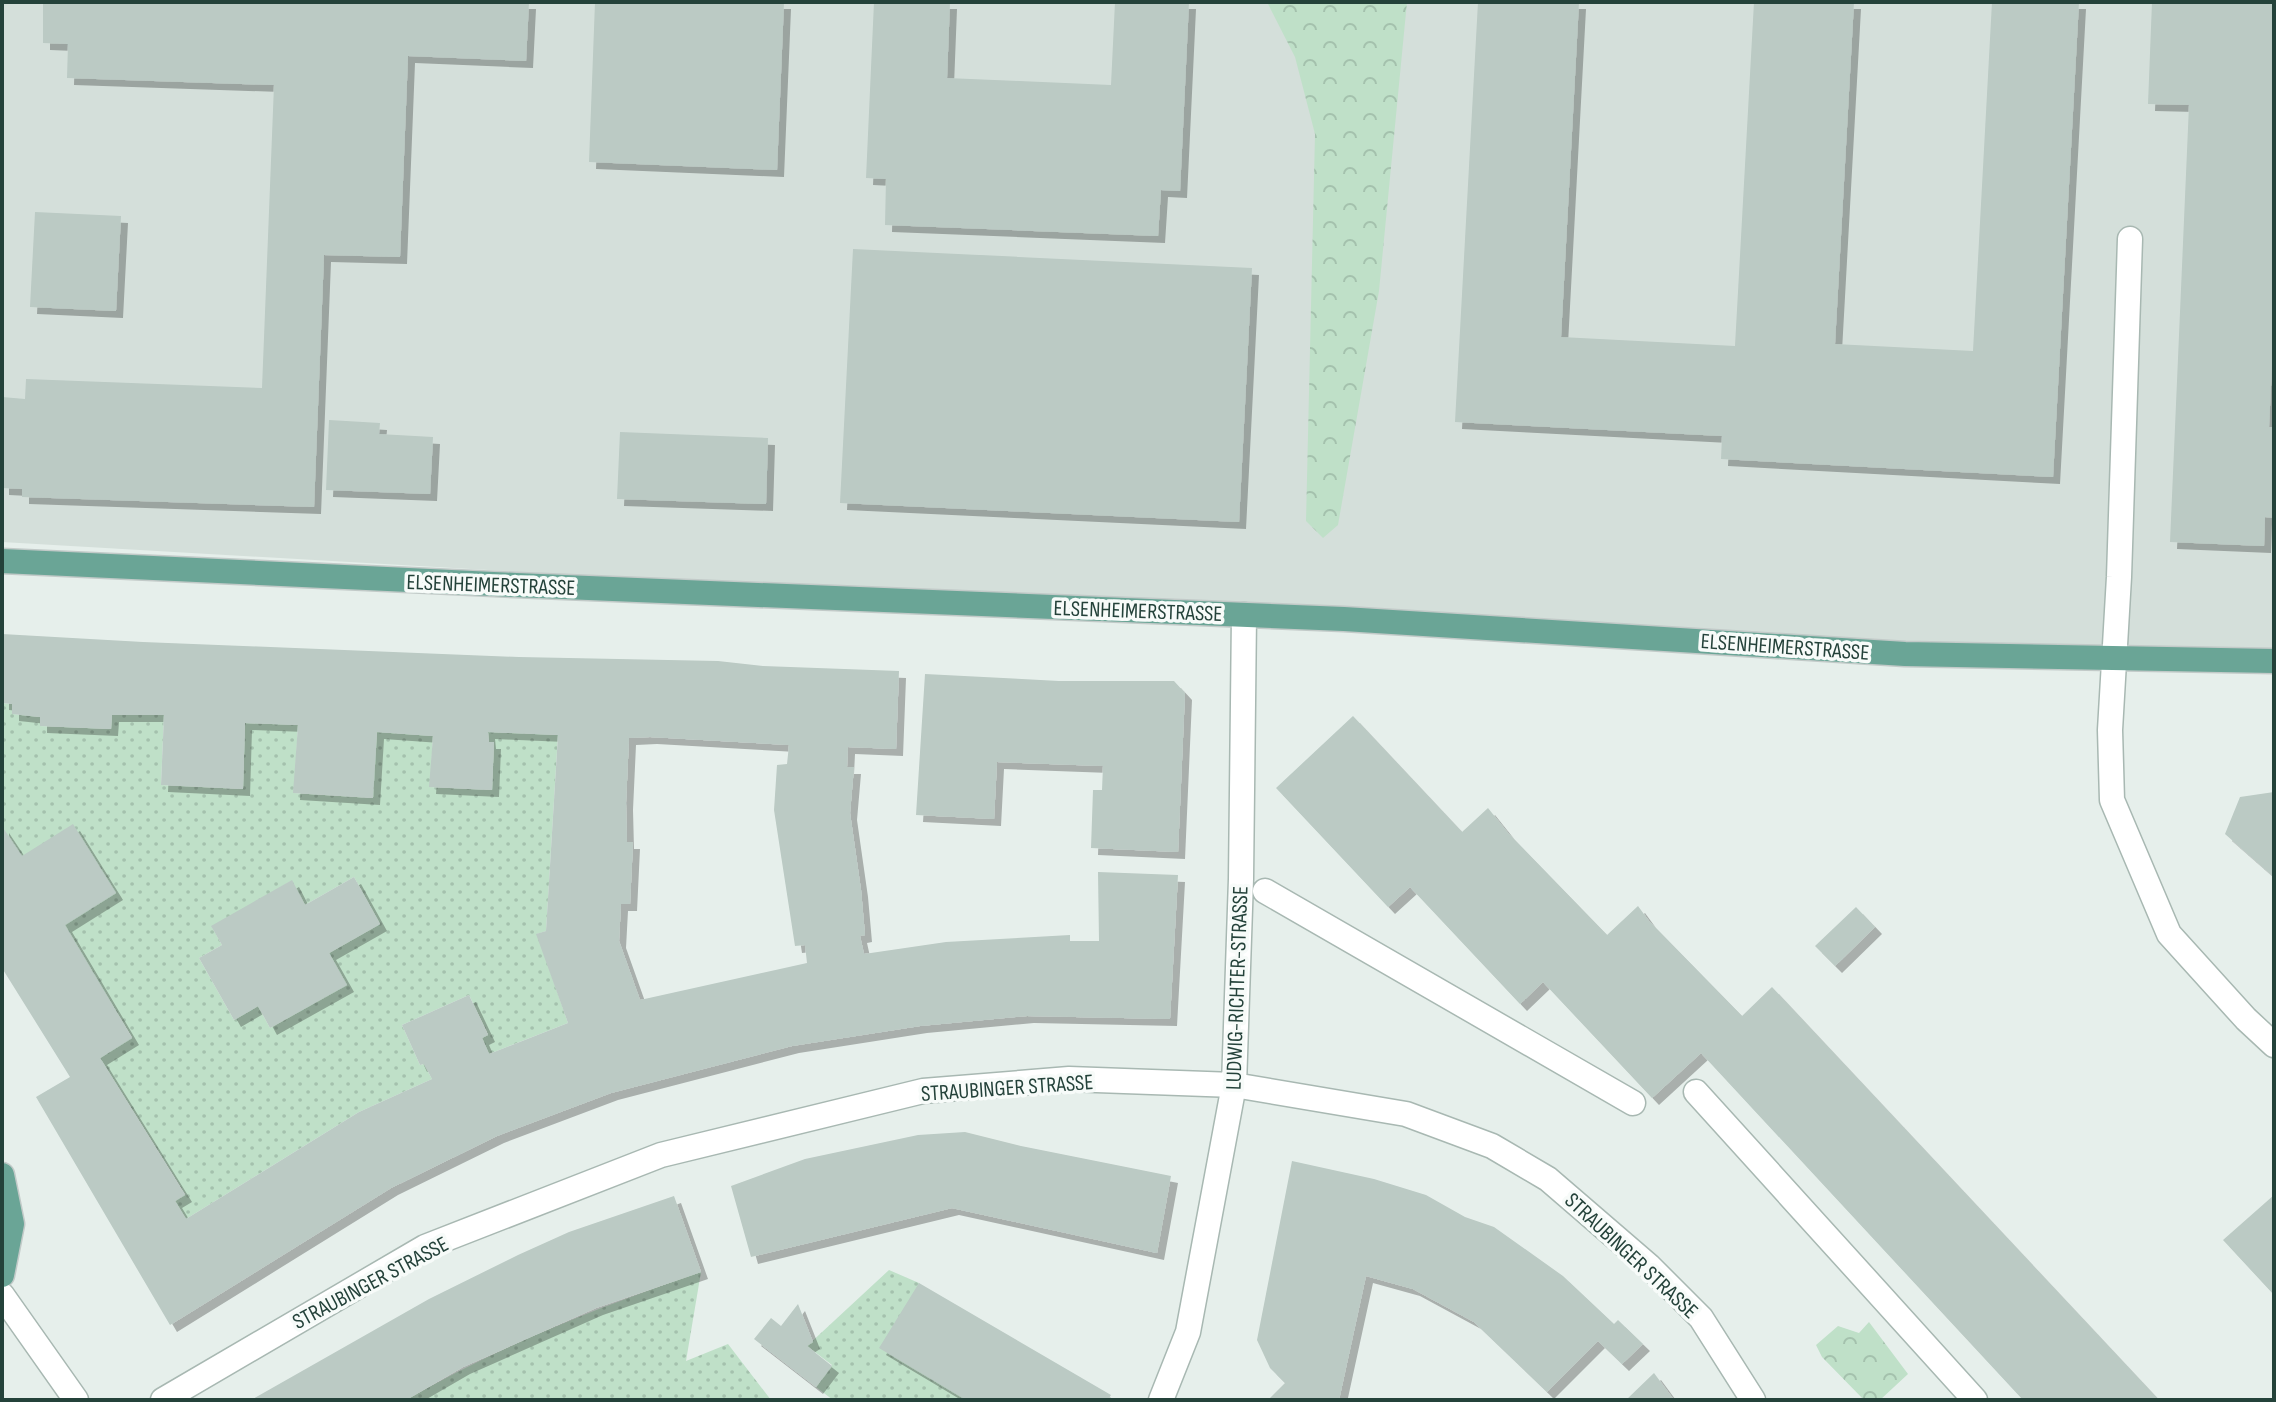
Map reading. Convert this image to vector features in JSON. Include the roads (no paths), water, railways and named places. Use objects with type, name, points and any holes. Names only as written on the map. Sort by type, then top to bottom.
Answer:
[{"type":"main road","name":"ELSENHEIMERSTRASSE","points":[[2,561],[1244,615],[1905,654],[2274,661]]},
{"type":"main road","points":[[2,1175],[12,1224],[2,1275]]},
{"type":"street","points":[[2130,239],[2110,730],[2112,800],[2169,934],[2246,1019],[2274,1045]]},
{"type":"street","name":"LUDWIG-RICHTER-STRASSE","points":[[1161,1400],[1188,1332],[1234,1085],[1241,879],[1244,615]]},
{"type":"street","points":[[1265,891],[1633,1103]]},
{"type":"street","name":"STRAUBINGER STRASSE","points":[[163,1400],[425,1247],[661,1155],[923,1091],[1069,1079],[1234,1085],[1406,1114],[1492,1146],[1537,1172],[1602,1224],[1701,1318],[1753,1400]]},
{"type":"street","points":[[1696,1092],[1975,1400]]},
{"type":"street","points":[[2,1295],[76,1400]]}]
